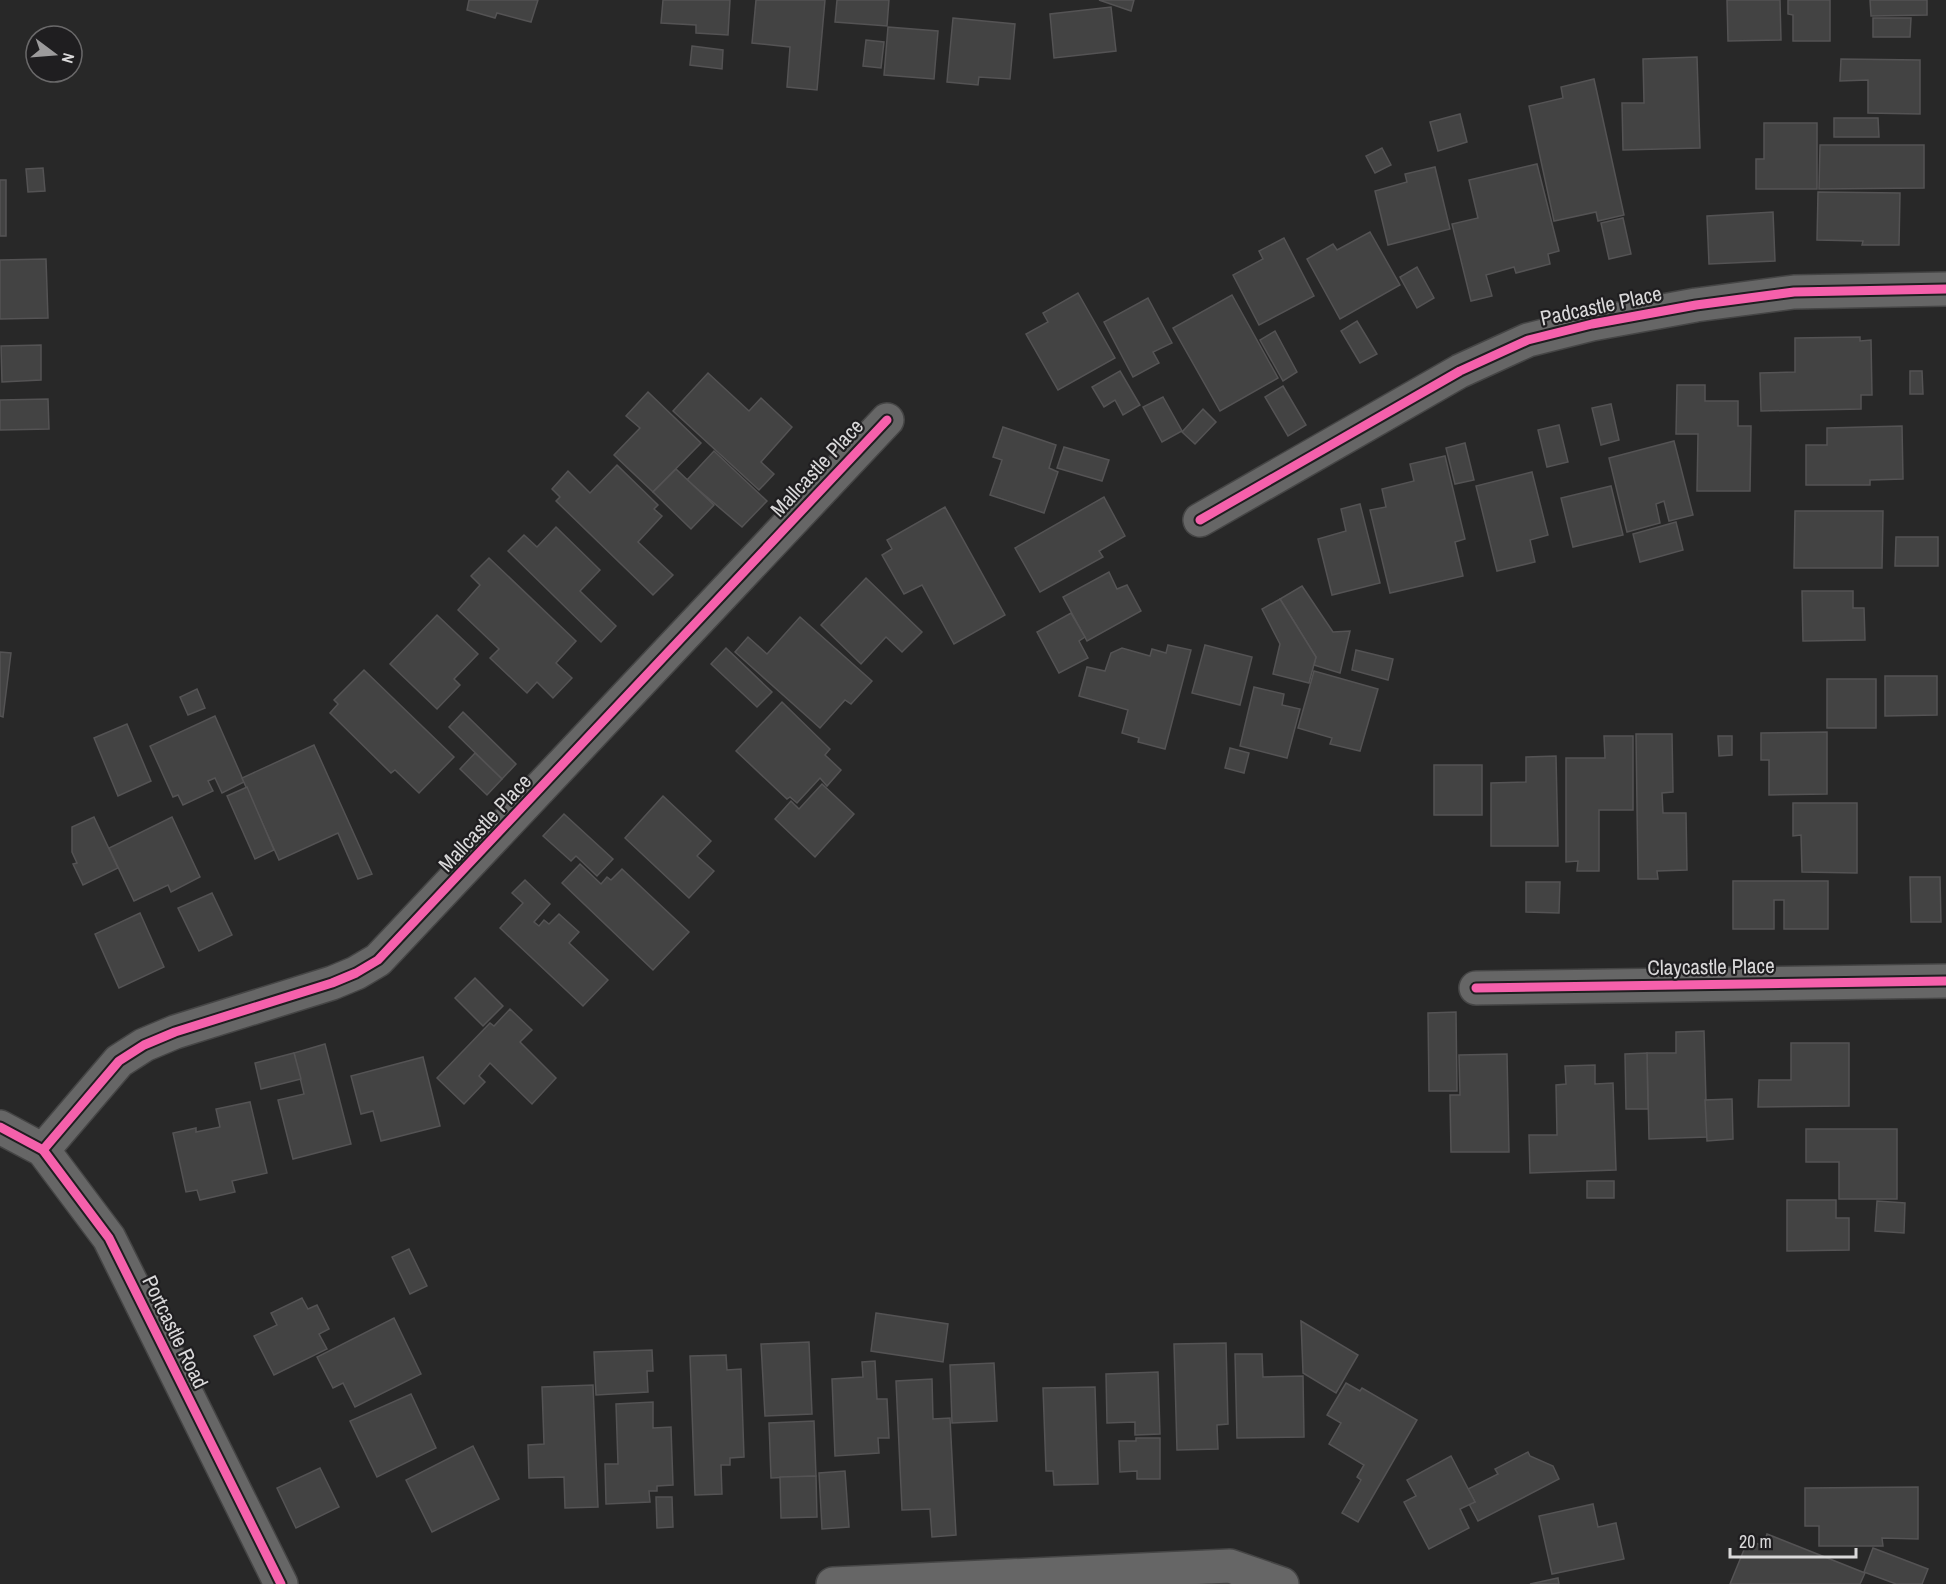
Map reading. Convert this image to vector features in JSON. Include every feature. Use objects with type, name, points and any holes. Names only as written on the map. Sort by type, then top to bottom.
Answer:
[{"type":"street","name":"Padcastle Place","points":[[1200,520],[1461,371],[1528,340],[1592,324],[1685,307],[1794,292],[1946,290]]},
{"type":"street","name":"Mallcastle Place","points":[[43,1150],[119,1061],[144,1045],[175,1032],[332,983],[378,960],[887,420]]},
{"type":"street","name":"Claycastle Place","points":[[1476,988],[1946,981]]},
{"type":"street","name":"Portcastle Road","points":[[0,1127],[43,1150],[108,1238],[280,1584]]},
{"type":"street","points":[[833,1584],[1230,1566],[1282,1584]]},
{"type":"building","points":[[469,0],[538,0],[531,22],[497,13],[495,18],[467,10]]},
{"type":"building","points":[[663,0],[730,0],[728,35],[696,33],[696,25],[661,23]]},
{"type":"building","points":[[756,0],[825,0],[817,90],[787,87],[790,47],[752,43]]},
{"type":"building","points":[[837,0],[889,0],[887,26],[835,22]]},
{"type":"building","points":[[1099,0],[1134,0],[1131,11]]},
{"type":"building","points":[[1727,0],[1780,0],[1781,40],[1728,41]]},
{"type":"building","points":[[1788,0],[1830,0],[1830,41],[1793,41],[1793,15],[1788,14]]},
{"type":"building","points":[[1870,0],[1927,0],[1927,15],[1871,16]]},
{"type":"building","points":[[1111,7],[1116,51],[1054,58],[1050,14]]},
{"type":"building","points":[[953,18],[1015,24],[1010,79],[979,77],[978,85],[947,82]]},
{"type":"building","points":[[1873,18],[1911,18],[1910,37],[1873,37]]},
{"type":"building","points":[[888,27],[938,31],[934,79],[884,75]]},
{"type":"building","points":[[866,40],[884,42],[881,68],[863,66]]},
{"type":"building","points":[[692,46],[723,50],[722,69],[690,65]]},
{"type":"building","points":[[1697,57],[1700,148],[1623,150],[1622,103],[1644,103],[1643,59]]},
{"type":"building","points":[[1841,59],[1920,60],[1920,114],[1868,113],[1868,80],[1840,81]]},
{"type":"building","points":[[1594,79],[1624,215],[1598,221],[1596,212],[1554,221],[1529,106],[1563,98],[1561,87]]},
{"type":"building","points":[[1460,114],[1467,142],[1438,151],[1430,122]]},
{"type":"building","points":[[1834,118],[1878,118],[1879,137],[1834,137]]},
{"type":"building","points":[[1764,123],[1817,123],[1817,189],[1756,189],[1756,159],[1764,159]]},
{"type":"building","points":[[1820,145],[1924,145],[1924,188],[1819,189]]},
{"type":"building","points":[[1382,148],[1391,165],[1375,173],[1366,156]]},
{"type":"building","points":[[1537,164],[1559,251],[1548,254],[1550,264],[1516,273],[1514,267],[1486,275],[1492,296],[1471,301],[1452,224],[1478,218],[1469,180]]},
{"type":"building","points":[[1435,167],[1450,229],[1388,245],[1375,191],[1407,182],[1405,174]]},
{"type":"building","points":[[43,168],[45,191],[28,192],[26,169]]},
{"type":"building","points":[[0,180],[6,180],[6,236],[0,236]]},
{"type":"building","points":[[1818,192],[1900,193],[1899,245],[1862,245],[1863,241],[1817,240]]},
{"type":"building","points":[[1773,212],[1775,261],[1709,264],[1707,216]]},
{"type":"building","points":[[1623,218],[1631,254],[1609,259],[1601,223]]},
{"type":"building","points":[[1370,232],[1400,285],[1340,319],[1307,259],[1333,244],[1337,250]]},
{"type":"building","points":[[1284,238],[1314,296],[1259,325],[1233,275],[1263,259],[1259,251]]},
{"type":"building","points":[[46,259],[48,318],[0,319],[0,260]]},
{"type":"building","points":[[1417,267],[1434,298],[1417,308],[1400,277]]},
{"type":"building","points":[[1078,293],[1115,358],[1058,390],[1026,334],[1048,322],[1043,313]]},
{"type":"building","points":[[1232,295],[1278,378],[1220,411],[1173,328]]},
{"type":"building","points":[[1148,298],[1172,343],[1153,352],[1159,363],[1133,377],[1104,322]]},
{"type":"building","points":[[1357,321],[1377,354],[1360,363],[1341,331]]},
{"type":"building","points":[[1275,331],[1297,372],[1283,381],[1260,340]]},
{"type":"building","points":[[1860,337],[1860,341],[1871,340],[1872,395],[1861,395],[1861,409],[1761,411],[1760,373],[1795,372],[1795,338]]},
{"type":"building","points":[[41,345],[41,380],[2,382],[1,346]]},
{"type":"building","points":[[1120,371],[1140,405],[1123,415],[1115,400],[1104,407],[1092,387]]},
{"type":"building","points":[[1910,371],[1922,371],[1923,394],[1910,394]]},
{"type":"building","points":[[708,373],[749,411],[761,398],[792,427],[761,462],[774,474],[759,490],[673,411]]},
{"type":"building","points":[[1677,385],[1705,385],[1705,401],[1738,401],[1738,426],[1751,426],[1750,491],[1697,491],[1698,434],[1676,434]]},
{"type":"building","points":[[1283,386],[1306,425],[1288,436],[1265,397]]},
{"type":"building","points":[[648,392],[701,443],[653,492],[614,455],[640,428],[626,416]]},
{"type":"building","points":[[1163,397],[1182,431],[1162,442],[1143,407]]},
{"type":"building","points":[[48,399],[49,429],[0,430],[0,400]]},
{"type":"building","points":[[1611,404],[1619,440],[1601,445],[1592,408]]},
{"type":"building","points":[[1203,409],[1216,422],[1195,444],[1182,432]]},
{"type":"building","points":[[1559,425],[1568,462],[1547,467],[1538,430]]},
{"type":"building","points":[[1902,426],[1903,479],[1870,480],[1870,485],[1806,485],[1806,445],[1827,445],[1827,428]]},
{"type":"building","points":[[1003,427],[1056,445],[1049,468],[1058,472],[1044,513],[990,495],[1002,460],[993,457]]},
{"type":"building","points":[[1674,441],[1693,515],[1669,521],[1664,501],[1656,504],[1660,523],[1627,532],[1609,458]]},
{"type":"building","points":[[1465,443],[1474,480],[1455,484],[1446,448]]},
{"type":"building","points":[[1064,447],[1109,460],[1102,481],[1057,468]]},
{"type":"building","points":[[714,451],[767,501],[742,527],[687,480]]},
{"type":"building","points":[[1445,456],[1465,539],[1455,542],[1463,576],[1390,593],[1370,510],[1386,507],[1382,489],[1414,481],[1410,464]]},
{"type":"building","points":[[617,465],[658,505],[654,509],[662,516],[638,542],[673,575],[653,595],[556,501],[560,497],[552,489],[568,471],[590,493]]},
{"type":"building","points":[[676,469],[714,505],[691,529],[653,492]]},
{"type":"building","points":[[1532,472],[1548,535],[1530,540],[1535,562],[1497,571],[1476,486]]},
{"type":"building","points":[[1611,486],[1623,535],[1573,547],[1561,498]]},
{"type":"building","points":[[1104,497],[1125,536],[1099,551],[1103,557],[1040,592],[1015,548]]},
{"type":"building","points":[[1360,504],[1380,583],[1332,595],[1318,539],[1346,531],[1341,509]]},
{"type":"building","points":[[945,507],[1005,615],[954,644],[922,585],[904,594],[882,555],[892,549],[887,540]]},
{"type":"building","points":[[1795,511],[1883,511],[1882,568],[1794,568]]},
{"type":"building","points":[[1676,522],[1683,550],[1640,562],[1633,534]]},
{"type":"building","points":[[556,527],[600,570],[580,591],[616,626],[601,642],[508,551],[524,535],[537,547]]},
{"type":"building","points":[[1896,537],[1938,537],[1938,566],[1895,566]]},
{"type":"building","points":[[489,558],[576,641],[556,663],[572,678],[553,698],[537,682],[527,693],[490,658],[499,649],[458,610],[480,585],[471,576]]},
{"type":"building","points":[[1109,572],[1117,589],[1127,585],[1141,611],[1087,641],[1063,597]]},
{"type":"building","points":[[866,578],[922,632],[902,652],[886,637],[861,664],[821,625]]},
{"type":"building","points":[[1302,586],[1333,632],[1350,631],[1340,673],[1314,665],[1316,657],[1280,599]]},
{"type":"building","points":[[1802,591],[1853,591],[1853,608],[1864,608],[1865,640],[1803,641]]},
{"type":"building","points":[[1280,599],[1316,657],[1309,683],[1273,674],[1280,644],[1262,609]]},
{"type":"building","points":[[1071,613],[1085,637],[1079,641],[1088,658],[1059,673],[1037,632]]},
{"type":"building","points":[[437,615],[478,654],[454,679],[460,685],[437,709],[390,664]]},
{"type":"building","points":[[800,617],[872,681],[851,704],[845,700],[820,728],[735,652],[748,637],[767,654]]},
{"type":"building","points":[[1168,645],[1191,650],[1165,749],[1138,742],[1139,738],[1122,733],[1128,710],[1079,696],[1087,667],[1105,671],[1111,653],[1122,648],[1150,656],[1152,649],[1166,653]]},
{"type":"building","points":[[1205,645],[1252,657],[1240,705],[1192,693]]},
{"type":"building","points":[[726,648],[772,692],[757,707],[711,664]]},
{"type":"building","points":[[1356,650],[1393,659],[1388,680],[1352,670]]},
{"type":"building","points":[[0,652],[11,653],[3,717],[0,716]]},
{"type":"building","points":[[364,670],[454,757],[419,793],[395,770],[391,773],[330,713],[338,704],[334,700]]},
{"type":"building","points":[[1314,671],[1378,689],[1360,751],[1330,744],[1332,738],[1298,728]]},
{"type":"building","points":[[1885,676],[1937,676],[1937,715],[1885,716]]},
{"type":"building","points":[[1827,679],[1876,679],[1876,728],[1827,728]]},
{"type":"building","points":[[1254,687],[1284,694],[1282,705],[1300,709],[1287,758],[1240,746]]},
{"type":"building","points":[[197,689],[205,708],[188,715],[180,697]]},
{"type":"building","points":[[782,702],[830,749],[825,755],[841,770],[827,786],[820,778],[797,803],[790,797],[787,799],[736,751]]},
{"type":"building","points":[[463,712],[516,764],[502,779],[449,727]]},
{"type":"building","points":[[215,716],[244,782],[222,793],[215,778],[208,781],[213,791],[183,805],[178,795],[173,797],[150,746]]},
{"type":"building","points":[[127,724],[151,781],[118,796],[94,738]]},
{"type":"building","points":[[1827,732],[1827,794],[1769,795],[1769,760],[1761,760],[1761,733]]},
{"type":"building","points":[[1636,734],[1672,734],[1673,792],[1662,793],[1663,813],[1686,813],[1687,870],[1657,871],[1658,879],[1638,879]]},
{"type":"building","points":[[1604,736],[1633,736],[1633,810],[1599,810],[1599,871],[1577,871],[1578,861],[1566,862],[1566,758],[1605,758]]},
{"type":"building","points":[[1718,736],[1732,736],[1732,755],[1719,756]]},
{"type":"building","points":[[314,745],[372,874],[358,879],[338,833],[279,860],[242,778]]},
{"type":"building","points":[[1230,748],[1249,753],[1244,773],[1225,768]]},
{"type":"building","points":[[475,753],[502,779],[487,795],[460,769]]},
{"type":"building","points":[[1556,756],[1558,846],[1491,846],[1491,783],[1526,782],[1526,757]]},
{"type":"building","points":[[1434,765],[1482,765],[1482,815],[1434,815]]},
{"type":"building","points":[[822,784],[854,814],[815,857],[775,819],[791,801],[799,809]]},
{"type":"building","points":[[247,787],[274,850],[255,859],[227,796]]},
{"type":"building","points":[[663,796],[711,841],[697,856],[714,871],[689,898],[625,838]]},
{"type":"building","points":[[1793,803],[1857,803],[1857,873],[1802,872],[1801,835],[1793,836]]},
{"type":"building","points":[[564,814],[613,859],[597,876],[576,856],[571,861],[543,836]]},
{"type":"building","points":[[94,817],[118,868],[83,885],[73,864],[77,863],[72,852],[72,827]]},
{"type":"building","points":[[172,817],[200,877],[171,892],[168,885],[134,901],[109,848]]},
{"type":"building","points":[[580,864],[601,884],[607,877],[611,880],[622,869],[689,932],[653,970],[562,883]]},
{"type":"building","points":[[1910,877],[1940,877],[1941,922],[1911,922]]},
{"type":"building","points":[[525,880],[550,904],[534,922],[539,926],[544,920],[549,924],[559,914],[579,932],[569,943],[608,980],[583,1006],[500,928],[523,903],[512,893]]},
{"type":"building","points":[[1733,881],[1828,881],[1828,929],[1784,929],[1784,900],[1774,900],[1774,929],[1733,929]]},
{"type":"building","points":[[1526,882],[1560,882],[1559,913],[1526,912]]},
{"type":"building","points":[[212,893],[232,935],[199,951],[178,908]]},
{"type":"building","points":[[140,913],[164,967],[119,988],[95,934]]},
{"type":"building","points":[[475,978],[503,1006],[483,1026],[455,998]]},
{"type":"building","points":[[510,1009],[532,1030],[520,1042],[556,1078],[532,1104],[490,1063],[479,1076],[485,1082],[464,1104],[437,1078],[490,1023],[494,1026]]},
{"type":"building","points":[[1456,1012],[1457,1091],[1429,1091],[1428,1013]]},
{"type":"building","points":[[1704,1031],[1707,1137],[1649,1139],[1647,1053],[1676,1053],[1676,1032]]},
{"type":"building","points":[[1791,1043],[1849,1043],[1849,1106],[1758,1107],[1759,1080],[1791,1080]]},
{"type":"building","points":[[325,1044],[351,1144],[293,1159],[278,1100],[304,1094],[294,1053]]},
{"type":"building","points":[[294,1053],[301,1079],[261,1089],[255,1063]]},
{"type":"building","points":[[1647,1053],[1648,1109],[1626,1109],[1625,1054]]},
{"type":"building","points":[[1507,1054],[1509,1152],[1451,1152],[1450,1095],[1460,1095],[1459,1055]]},
{"type":"building","points":[[423,1057],[440,1126],[381,1141],[373,1111],[361,1114],[351,1076]]},
{"type":"building","points":[[1595,1065],[1595,1084],[1613,1083],[1616,1170],[1530,1173],[1529,1135],[1557,1135],[1556,1085],[1566,1084],[1565,1066]]},
{"type":"building","points":[[1732,1099],[1733,1139],[1707,1141],[1705,1100]]},
{"type":"building","points":[[250,1102],[267,1173],[232,1181],[235,1192],[200,1200],[197,1190],[186,1192],[173,1133],[196,1128],[196,1132],[220,1127],[216,1109]]},
{"type":"building","points":[[1806,1129],[1897,1129],[1897,1199],[1839,1199],[1839,1162],[1806,1162]]},
{"type":"building","points":[[1587,1181],[1614,1181],[1614,1198],[1587,1198]]},
{"type":"building","points":[[1787,1200],[1836,1200],[1836,1218],[1849,1218],[1849,1250],[1787,1251]]},
{"type":"building","points":[[1877,1201],[1905,1203],[1904,1233],[1875,1231]]},
{"type":"building","points":[[409,1249],[427,1286],[410,1294],[392,1257]]},
{"type":"building","points":[[302,1298],[308,1309],[317,1305],[329,1329],[319,1334],[327,1349],[274,1375],[254,1336],[277,1325],[271,1313]]},
{"type":"building","points":[[876,1313],[948,1324],[943,1362],[871,1351]]},
{"type":"building","points":[[394,1318],[421,1374],[355,1407],[343,1383],[333,1388],[317,1357]]},
{"type":"building","points":[[1301,1321],[1358,1355],[1336,1393],[1303,1373]]},
{"type":"building","points":[[809,1342],[812,1414],[765,1416],[761,1344]]},
{"type":"building","points":[[1226,1343],[1228,1424],[1217,1425],[1218,1449],[1177,1450],[1174,1344]]},
{"type":"building","points":[[652,1350],[653,1371],[647,1371],[648,1392],[596,1395],[594,1352]]},
{"type":"building","points":[[1235,1354],[1262,1354],[1263,1377],[1303,1376],[1304,1437],[1237,1438]]},
{"type":"building","points":[[726,1355],[727,1370],[741,1369],[744,1457],[730,1458],[730,1465],[721,1465],[722,1494],[695,1495],[690,1356]]},
{"type":"building","points":[[875,1361],[877,1399],[887,1399],[889,1438],[878,1438],[879,1453],[835,1456],[832,1379],[863,1377],[862,1362]]},
{"type":"building","points":[[994,1363],[997,1421],[952,1423],[950,1365]]},
{"type":"building","points":[[1158,1372],[1160,1434],[1135,1435],[1135,1422],[1107,1423],[1106,1374]]},
{"type":"building","points":[[932,1379],[933,1419],[950,1418],[956,1535],[932,1537],[930,1509],[902,1510],[896,1381]]},
{"type":"building","points":[[1346,1383],[1360,1391],[1362,1388],[1417,1420],[1358,1522],[1342,1513],[1361,1480],[1357,1477],[1364,1465],[1329,1444],[1341,1423],[1327,1415]]},
{"type":"building","points":[[593,1385],[598,1507],[565,1508],[564,1477],[529,1478],[528,1445],[544,1444],[542,1387]]},
{"type":"building","points":[[1095,1387],[1098,1484],[1054,1485],[1053,1471],[1046,1471],[1043,1388]]},
{"type":"building","points":[[411,1394],[436,1448],[377,1477],[350,1421]]},
{"type":"building","points":[[653,1402],[653,1428],[671,1427],[673,1485],[657,1486],[657,1491],[649,1491],[650,1502],[606,1504],[605,1464],[618,1464],[616,1404]]},
{"type":"building","points":[[814,1421],[816,1476],[771,1478],[769,1423]]},
{"type":"building","points":[[1136,1438],[1160,1438],[1160,1479],[1137,1479],[1137,1471],[1120,1472],[1119,1441],[1136,1441]]},
{"type":"building","points":[[473,1446],[499,1499],[432,1532],[406,1480]]},
{"type":"building","points":[[1528,1452],[1530,1456],[1553,1466],[1559,1479],[1478,1521],[1469,1504],[1475,1502],[1468,1489],[1498,1474],[1495,1469]]},
{"type":"building","points":[[1451,1456],[1475,1502],[1460,1509],[1469,1528],[1429,1549],[1404,1502],[1416,1496],[1407,1480]]},
{"type":"building","points":[[320,1468],[339,1507],[296,1528],[277,1488]]},
{"type":"building","points":[[845,1471],[849,1527],[822,1529],[819,1473]]},
{"type":"building","points":[[816,1476],[817,1517],[781,1518],[780,1477]]},
{"type":"building","points":[[1918,1487],[1918,1539],[1882,1538],[1883,1546],[1819,1546],[1819,1526],[1805,1526],[1805,1488]]},
{"type":"building","points":[[656,1497],[672,1497],[673,1527],[657,1528]]},
{"type":"building","points":[[1593,1504],[1598,1527],[1616,1523],[1624,1559],[1552,1574],[1539,1516]]},
{"type":"building","points":[[1767,1534],[1865,1573],[1860,1584],[1730,1584],[1748,1540],[1763,1546]]},
{"type":"building","points":[[1873,1548],[1928,1569],[1922,1584],[1896,1584],[1864,1572]]},
{"type":"building","points":[[1558,1578],[1559,1584],[1530,1584]]},
{"type":"cycle path","points":[[1200,520],[1460,371],[1528,340],[1592,324],[1696,305],[1794,292],[1946,289]]},
{"type":"cycle path","points":[[43,1150],[119,1061],[144,1045],[175,1032],[332,983],[378,960],[887,420]]},
{"type":"cycle path","points":[[1476,988],[1946,981]]},
{"type":"cycle path","points":[[0,1127],[43,1150],[109,1238],[281,1584]]}]
